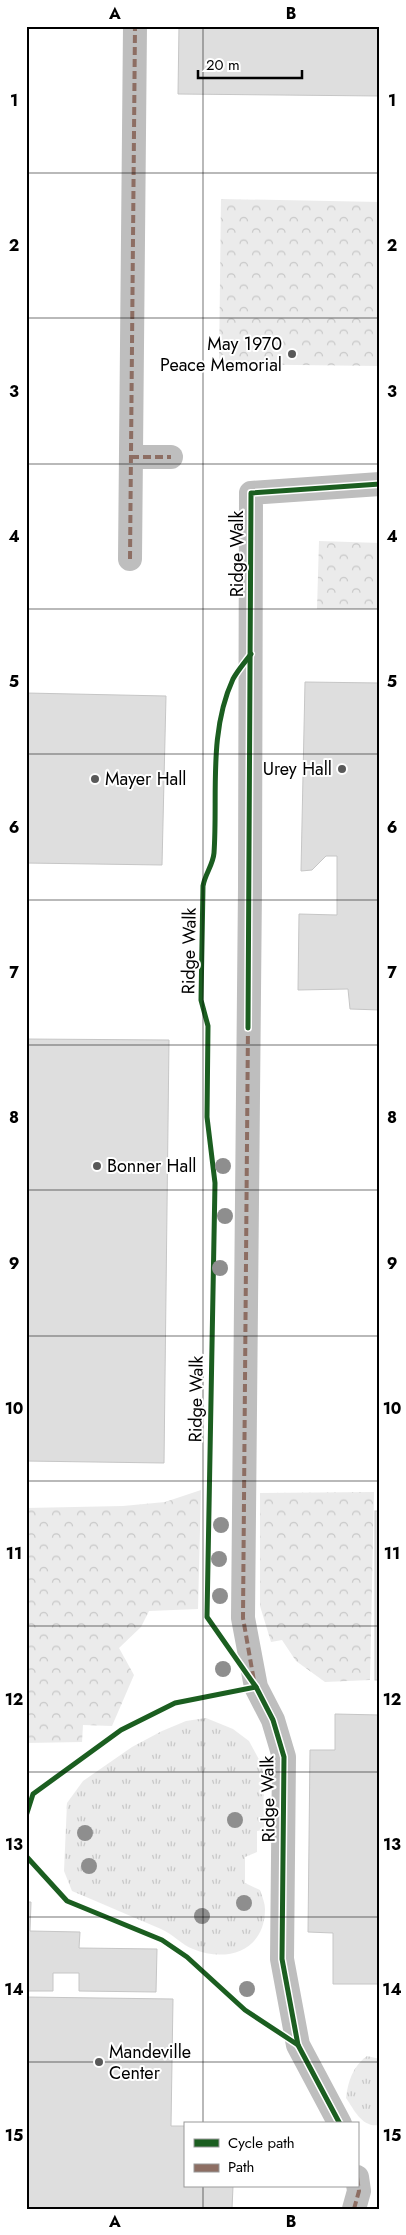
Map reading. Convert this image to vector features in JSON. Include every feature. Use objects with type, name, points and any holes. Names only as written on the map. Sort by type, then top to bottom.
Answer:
[{"type":"street","points":[[130,559],[135,26]]},
{"type":"street","points":[[131,456],[171,457]]},
{"type":"street","name":"Ridge Walk","points":[[339,2122],[298,2045],[294,2026],[282,1959],[284,1757],[273,1720],[256,1688],[243,1618],[250,887],[251,493],[380,484]]},
{"type":"street","points":[[354,2209],[359,2192],[358,2184]]},
{"type":"green space","points":[[221,199],[380,202],[380,366],[219,364]]},
{"type":"green space","points":[[319,541],[380,543],[380,609],[317,609]]},
{"type":"green space","points":[[201,1490],[198,1609],[149,1611],[141,1627],[119,1648],[134,1675],[112,1726],[83,1725],[82,1742],[26,1743],[26,1508],[123,1506],[165,1502]]},
{"type":"green space","points":[[374,1492],[370,1680],[325,1682],[296,1661],[282,1640],[271,1642],[260,1606],[260,1493]]},
{"type":"green space","points":[[206,1718],[233,1729],[249,1741],[263,1767],[264,1830],[257,1831],[257,1852],[245,1857],[245,1883],[260,1890],[265,1907],[263,1923],[259,1935],[251,1944],[231,1954],[219,1955],[193,1949],[161,1929],[72,1891],[64,1871],[67,1803],[83,1781],[132,1747],[162,1731],[186,1721]]},
{"type":"green space","points":[[367,2056],[380,2059],[380,2125],[368,2124],[360,2118],[346,2098],[352,2074],[358,2064]]},
{"type":"building","points":[[179,26],[380,26],[380,96],[178,94]]},
{"type":"building","name":"Urey Hall","points":[[305,682],[380,683],[380,1010],[350,1009],[348,989],[298,990],[299,914],[337,915],[337,856],[326,856],[312,870],[301,871]]},
{"type":"building","name":"Mayer Hall","points":[[26,693],[166,696],[162,865],[26,863]]},
{"type":"building","name":"Bonner Hall","points":[[26,1039],[169,1040],[164,1463],[26,1461]]},
{"type":"building","points":[[375,1511],[380,1511],[380,1680],[375,1680]]},
{"type":"building","points":[[335,1714],[380,1715],[380,1984],[333,1984],[333,1933],[308,1932],[310,1750],[335,1750]]},
{"type":"building","points":[[26,1902],[31,1902],[30,1931],[80,1932],[79,1948],[157,1949],[156,1992],[79,1991],[79,1973],[53,1973],[53,1991],[26,1991]]},
{"type":"building","name":"Mandeville Center","points":[[26,1997],[173,1999],[171,2126],[184,2126],[184,2188],[233,2188],[232,2209],[26,2209]]},
{"type":"marked path","points":[[130,559],[135,26]]},
{"type":"marked path","points":[[131,457],[171,457]]},
{"type":"marked path","points":[[248,1024],[243,1618],[254,1681]]},
{"type":"marked path","points":[[354,2209],[359,2191],[358,2184]]},
{"type":"cycle path","points":[[248,1028],[251,493],[380,484]]},
{"type":"cycle path","points":[[251,654],[233,679],[220,721],[217,743],[214,853],[203,886],[201,1000],[208,1026],[207,1117],[215,1183],[207,1617],[256,1687],[273,1720],[284,1757],[282,1959],[298,2045],[339,2122]]},
{"type":"cycle path","points":[[26,1816],[33,1794],[121,1730],[175,1703],[256,1687]]},
{"type":"cycle path","points":[[26,1856],[67,1901],[162,1940],[187,1957],[245,2010],[298,2045]]},
{"type":"place","name":"May 1970 Peace Memorial","points":[[292,354]]},
{"type":"place","name":"Urey Hall","points":[[342,769]]},
{"type":"place","name":"Mayer Hall","points":[[95,779]]},
{"type":"place","name":"Bonner Hall","points":[[97,1166]]},
{"type":"place","name":"Mandeville Center","points":[[99,2062]]}]
